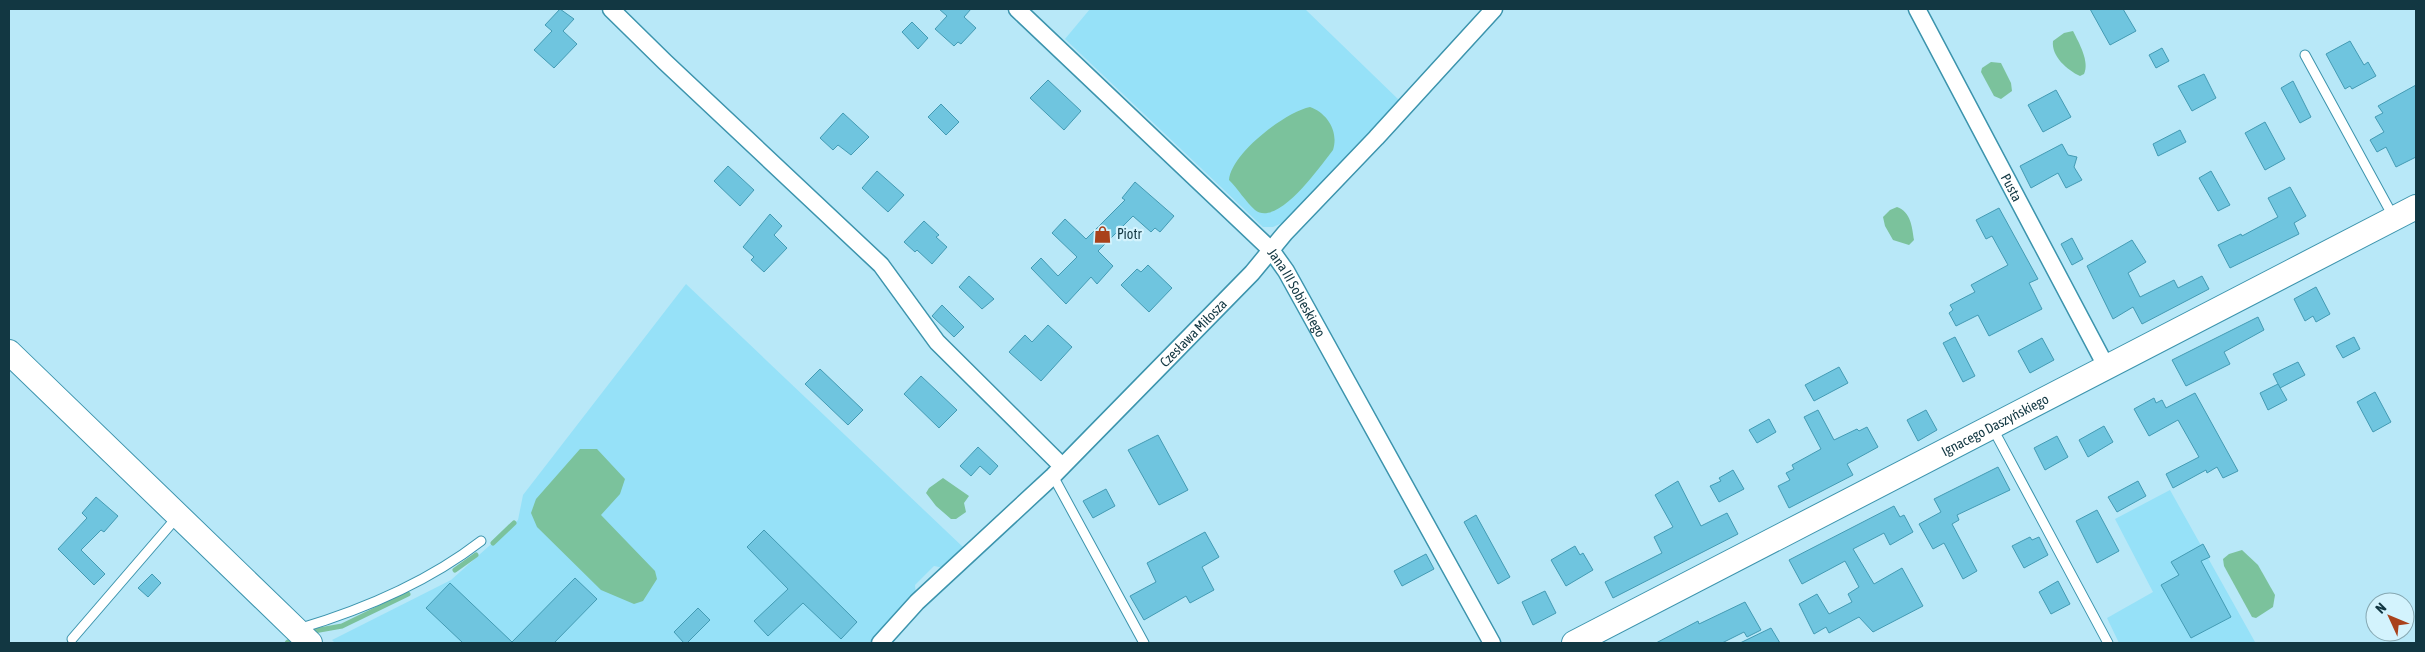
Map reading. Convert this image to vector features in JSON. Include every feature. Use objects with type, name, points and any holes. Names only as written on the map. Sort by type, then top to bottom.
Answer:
[{"type":"street","points":[[611,9],[881,266],[937,342],[1057,471]]},
{"type":"street","name":"Jana III Sobieskiego","points":[[1017,9],[1271,250],[1291,280],[1492,643]]},
{"type":"street","name":"Czesława Miłosza","points":[[880,643],[917,602],[1057,471],[1252,273],[1271,250],[1494,9]]},
{"type":"street","name":"Pusta","points":[[1917,9],[2108,368]]},
{"type":"street","name":"Ignacego Daszyńskiego","points":[[1574,643],[2416,207]]},
{"type":"street","points":[[9,352],[303,636]]},
{"type":"lane","points":[[2305,55],[2394,218]]},
{"type":"lane","points":[[1992,427],[2108,643]]},
{"type":"lane","points":[[1057,471],[1144,643]]},
{"type":"lane","points":[[72,639],[178,516]]},
{"type":"lane","points":[[303,636],[330,620],[428,576],[481,541]]},
{"type":"shaded area","points":[[1090,9],[1305,9],[1400,101],[1282,223],[1273,227],[1263,227],[1065,39]]},
{"type":"shaded area","points":[[2073,31],[2083,52],[2086,64],[2084,74],[2080,76],[2061,62],[2053,47],[2053,41],[2064,33]]},
{"type":"shaded area","points":[[1991,62],[2001,63],[2011,83],[2012,91],[2001,99],[1994,96],[1981,72],[1982,68]]},
{"type":"shaded area","points":[[1310,107],[1322,114],[1330,124],[1334,136],[1333,150],[1309,180],[1287,203],[1275,210],[1264,213],[1255,210],[1229,180],[1232,170],[1239,158],[1249,147],[1274,125]]},
{"type":"shaded area","points":[[1897,207],[1905,212],[1910,220],[1914,240],[1909,245],[1893,240],[1885,226],[1883,217],[1890,210]]},
{"type":"shaded area","points":[[686,284],[964,548],[944,568],[934,566],[915,585],[916,595],[872,643],[335,643],[332,640],[451,580],[518,520],[523,495]]},
{"type":"shaded area","points":[[580,449],[597,449],[625,479],[620,494],[601,515],[655,571],[657,579],[643,601],[634,604],[601,590],[537,527],[531,513],[536,499]]},
{"type":"shaded area","points":[[943,478],[969,496],[964,503],[966,512],[956,519],[951,519],[936,506],[926,493],[929,488]]},
{"type":"shaded area","points":[[2170,490],[2255,642],[2119,643],[2107,618],[2153,592],[2115,519]]},
{"type":"shaded area","points":[[2242,550],[2258,565],[2275,595],[2273,607],[2256,618],[2252,617],[2224,566],[2223,559],[2229,554]]},
{"type":"building","points":[[560,9],[574,19],[563,31],[577,44],[554,68],[534,50],[552,31],[545,25]]},
{"type":"building","points":[[939,9],[971,9],[964,17],[976,28],[961,44],[958,42],[954,46],[935,29],[947,16]]},
{"type":"building","points":[[2090,9],[2123,9],[2136,31],[2110,45]]},
{"type":"building","points":[[912,22],[928,38],[918,49],[902,32]]},
{"type":"building","points":[[2350,41],[2364,65],[2368,62],[2376,76],[2352,89],[2350,86],[2345,89],[2326,54]]},
{"type":"building","points":[[2162,48],[2169,61],[2156,68],[2149,55]]},
{"type":"building","points":[[2204,74],[2216,98],[2192,111],[2178,86]]},
{"type":"building","points":[[1048,80],[1081,111],[1064,130],[1030,98]]},
{"type":"building","points":[[2293,81],[2311,117],[2300,123],[2281,88]]},
{"type":"building","points":[[2416,85],[2416,157],[2396,167],[2386,147],[2377,152],[2370,140],[2384,132],[2375,117],[2383,113],[2378,106]]},
{"type":"building","points":[[2056,90],[2071,117],[2043,132],[2028,105]]},
{"type":"building","points":[[941,104],[959,122],[946,135],[928,117]]},
{"type":"building","points":[[843,113],[869,137],[851,155],[838,145],[833,150],[820,138]]},
{"type":"building","points":[[2265,122],[2285,159],[2265,170],[2245,133]]},
{"type":"building","points":[[2180,130],[2186,142],[2158,156],[2153,144]]},
{"type":"building","points":[[2062,144],[2068,155],[2077,157],[2074,167],[2082,180],[2066,188],[2058,173],[2031,188],[2020,166]]},
{"type":"building","points":[[728,166],[754,190],[740,206],[714,181]]},
{"type":"building","points":[[877,171],[904,195],[888,212],[862,188]]},
{"type":"building","points":[[2211,171],[2230,205],[2218,211],[2199,178]]},
{"type":"building","points":[[1135,182],[1174,216],[1160,232],[1155,228],[1151,232],[1133,216],[1098,251],[1113,266],[1097,284],[1091,277],[1066,304],[1031,268],[1041,258],[1058,276],[1077,257],[1052,233],[1065,219],[1086,239],[1125,200],[1122,198]]},
{"type":"building","points":[[2290,187],[2306,216],[2294,223],[2299,234],[2230,268],[2218,245],[2241,234],[2242,236],[2278,217],[2268,198]]},
{"type":"building","points":[[1999,208],[2038,279],[2029,283],[2042,309],[1989,336],[1978,315],[1956,326],[1949,313],[1953,310],[1950,305],[1975,292],[1971,285],[2008,265],[1992,236],[1986,239],[1976,220]]},
{"type":"building","points":[[770,214],[782,226],[774,235],[787,248],[764,272],[751,260],[754,257],[743,247]]},
{"type":"building","points":[[924,221],[939,235],[936,237],[947,247],[932,264],[917,250],[915,252],[904,242]]},
{"type":"building","points":[[2072,238],[2083,259],[2072,265],[2061,244]]},
{"type":"building","points":[[2132,240],[2146,262],[2128,273],[2140,297],[2174,280],[2178,288],[2202,276],[2209,289],[2142,324],[2133,307],[2113,319],[2087,266]]},
{"type":"building","points":[[1148,265],[1172,288],[1149,312],[1121,285],[1137,269],[1141,272]]},
{"type":"building","points":[[969,276],[994,299],[982,309],[959,287]]},
{"type":"building","points":[[2316,287],[2330,314],[2316,322],[2313,316],[2305,321],[2294,299]]},
{"type":"building","points":[[942,305],[964,327],[954,337],[932,316]]},
{"type":"building","points":[[2258,317],[2264,330],[2224,352],[2230,364],[2186,386],[2172,360]]},
{"type":"building","points":[[1048,325],[1072,347],[1041,381],[1009,352],[1025,335],[1032,342]]},
{"type":"building","points":[[1955,337],[1975,376],[1963,382],[1943,343]]},
{"type":"building","points":[[2354,337],[2360,349],[2343,358],[2336,346]]},
{"type":"building","points":[[2042,338],[2054,360],[2030,373],[2018,351]]},
{"type":"building","points":[[2298,362],[2305,375],[2280,388],[2273,374]]},
{"type":"building","points":[[1839,367],[1848,383],[1814,401],[1805,385]]},
{"type":"building","points":[[820,369],[863,410],[848,425],[805,384]]},
{"type":"building","points":[[921,376],[957,410],[939,428],[904,394]]},
{"type":"building","points":[[2278,384],[2287,400],[2268,410],[2260,393]]},
{"type":"building","points":[[2375,392],[2391,422],[2373,432],[2357,402]]},
{"type":"building","points":[[2195,393],[2238,471],[2223,478],[2217,467],[2207,473],[2206,470],[2173,488],[2166,474],[2199,457],[2178,420],[2149,436],[2134,409],[2154,398],[2156,403],[2162,400],[2166,408]]},
{"type":"building","points":[[1818,410],[1834,440],[1857,429],[1859,431],[1867,427],[1878,447],[1847,464],[1853,475],[1789,508],[1778,486],[1790,480],[1786,473],[1794,469],[1792,465],[1821,449],[1804,417]]},
{"type":"building","points":[[1926,410],[1937,430],[1918,441],[1907,420]]},
{"type":"building","points":[[1769,419],[1776,432],[1757,443],[1749,430]]},
{"type":"building","points":[[2104,426],[2113,442],[2088,457],[2079,440]]},
{"type":"building","points":[[1158,435],[1188,490],[1159,505],[1128,450]]},
{"type":"building","points":[[2057,436],[2068,457],[2045,470],[2034,448]]},
{"type":"building","points":[[978,447],[998,466],[990,475],[980,466],[971,476],[960,466]]},
{"type":"building","points":[[1998,467],[2010,490],[1957,515],[1959,520],[1952,524],[1977,571],[1963,579],[1944,543],[1933,549],[1919,524],[1941,512],[1934,499]]},
{"type":"building","points":[[1733,470],[1744,489],[1719,502],[1710,486],[1721,481],[1719,478]]},
{"type":"building","points":[[1678,481],[1701,526],[1727,513],[1738,534],[1613,598],[1605,582],[1662,553],[1654,537],[1673,527],[1655,495]]},
{"type":"building","points":[[2138,481],[2146,496],[2117,512],[2108,497]]},
{"type":"building","points":[[1106,489],[1115,506],[1093,518],[1083,501]]},
{"type":"building","points":[[96,497],[118,516],[104,532],[101,530],[81,550],[105,574],[94,585],[58,549],[87,518],[82,513]]},
{"type":"building","points":[[1894,506],[1900,517],[1904,515],[1913,532],[1890,545],[1884,533],[1853,549],[1874,584],[1902,568],[1923,606],[1873,632],[1859,617],[1829,633],[1826,627],[1814,634],[1799,604],[1817,594],[1829,614],[1852,602],[1848,594],[1859,587],[1845,561],[1802,584],[1789,560]]},
{"type":"building","points":[[2097,510],[2119,551],[2097,563],[2076,521]]},
{"type":"building","points":[[1476,515],[1510,577],[1498,584],[1464,522]]},
{"type":"building","points":[[764,530],[857,622],[841,639],[803,603],[768,636],[754,621],[788,589],[747,547]]},
{"type":"building","points":[[1205,532],[1219,557],[1202,567],[1214,590],[1190,603],[1186,596],[1144,620],[1130,596],[1156,582],[1147,563]]},
{"type":"building","points":[[2030,537],[2032,540],[2039,537],[2048,555],[2024,568],[2012,546]]},
{"type":"building","points":[[2203,544],[2210,557],[2201,561],[2231,617],[2191,638],[2161,585],[2179,575],[2171,562]]},
{"type":"building","points":[[1575,546],[1580,555],[1583,553],[1593,570],[1566,586],[1551,560]]},
{"type":"building","points":[[1426,554],[1434,569],[1402,586],[1394,571]]},
{"type":"building","points":[[152,574],[161,583],[148,597],[138,588]]},
{"type":"building","points":[[575,578],[597,599],[554,643],[463,643],[426,608],[450,583],[512,642]]},
{"type":"building","points":[[2058,581],[2070,604],[2051,614],[2039,592]]},
{"type":"building","points":[[1545,591],[1556,613],[1533,625],[1522,602]]},
{"type":"building","points":[[1745,602],[1761,630],[1747,637],[1744,632],[1722,643],[1656,643],[1698,621],[1699,624]]},
{"type":"building","points":[[698,608],[710,620],[687,643],[684,643],[674,632]]},
{"type":"building","points":[[1771,628],[1780,643],[1740,643]]},
{"type":"waterway","points":[[493,543],[514,523]]},
{"type":"waterway","points":[[455,570],[476,555]]},
{"type":"waterway","points":[[314,631],[342,626],[408,594]]},
{"type":"place","name":"Piotr","points":[[1103,234]]}]
